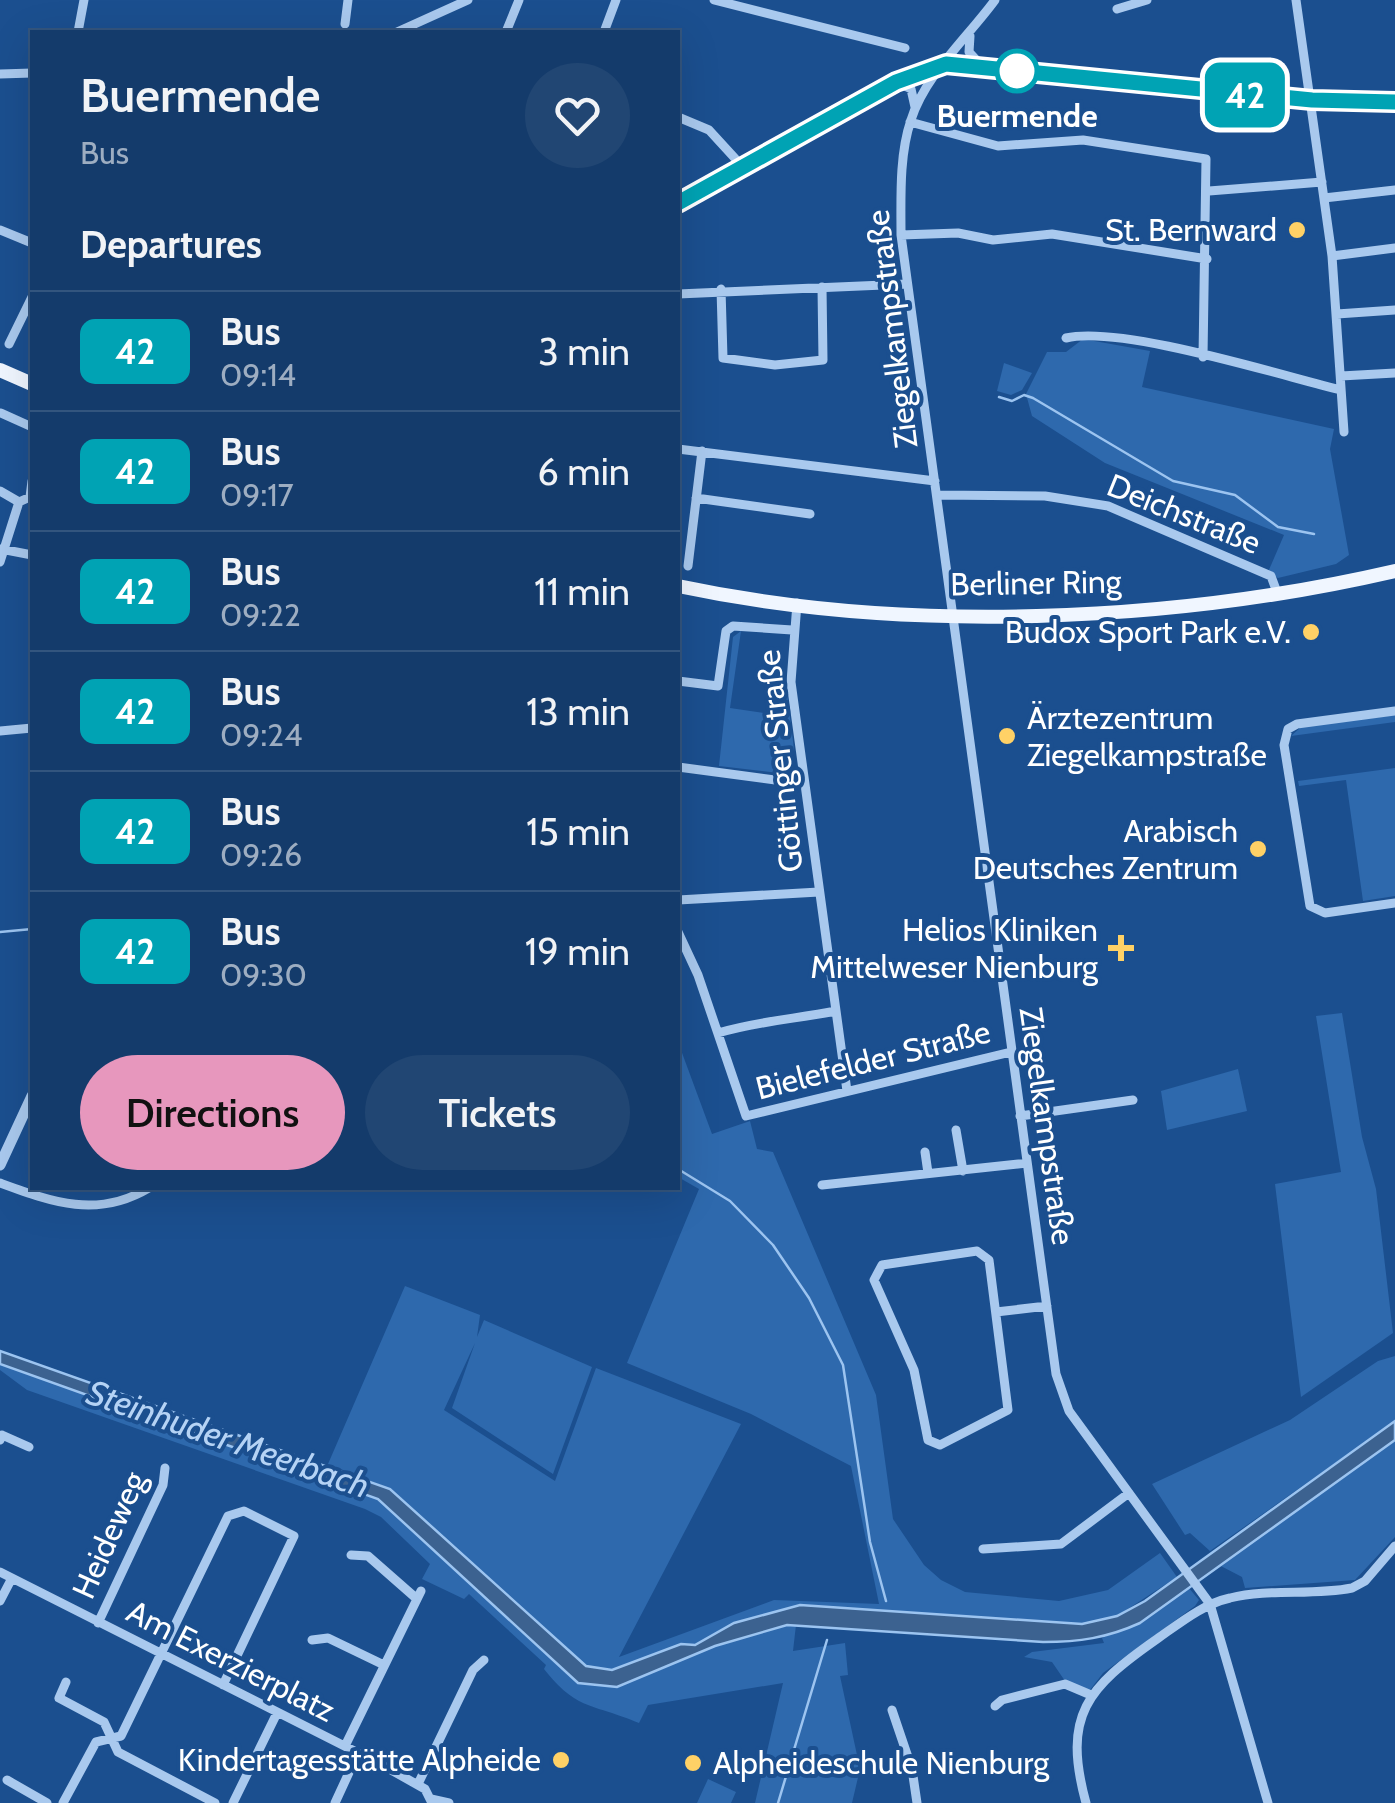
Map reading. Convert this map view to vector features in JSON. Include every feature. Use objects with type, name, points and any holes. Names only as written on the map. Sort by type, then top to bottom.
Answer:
[{"type":"main road","points":[[0,370],[30,383]]},
{"type":"main road","name":"Berliner Ring","points":[[680,586],[796,603],[951,614],[1184,606],[1278,595],[1395,571]]},
{"type":"street","points":[[78,30],[84,0]]},
{"type":"street","points":[[345,24],[348,0]]},
{"type":"street","points":[[400,30],[468,0]]},
{"type":"street","points":[[507,30],[519,0]]},
{"type":"street","points":[[605,30],[616,0]]},
{"type":"street","points":[[714,0],[905,48]]},
{"type":"street","name":"Ziegelkampstraße","points":[[995,0],[946,64],[910,122],[902,182],[901,235],[1047,1306],[1063,1398],[1210,1604],[1268,1803]]},
{"type":"street","points":[[1116,9],[1146,0]]},
{"type":"street","points":[[1296,0],[1332,256],[1344,432]]},
{"type":"street","points":[[970,34],[969,52],[986,68]]},
{"type":"street","points":[[680,202],[896,82],[946,64],[1312,100],[1395,102]]},
{"type":"street","points":[[0,74],[30,73]]},
{"type":"street","points":[[896,82],[910,89],[915,110]]},
{"type":"street","points":[[680,118],[708,130],[742,166]]},
{"type":"street","points":[[910,122],[998,146],[1083,140],[1206,160],[1209,191],[1203,357]]},
{"type":"street","points":[[1209,191],[1322,182]]},
{"type":"street","points":[[1324,198],[1395,190]]},
{"type":"street","points":[[0,230],[30,242]]},
{"type":"street","points":[[901,235],[958,233],[993,240],[1052,234],[1206,259]]},
{"type":"street","points":[[1332,256],[1395,248]]},
{"type":"street","points":[[680,294],[906,284]]},
{"type":"street","points":[[722,289],[724,358],[790,365],[822,360],[822,287]]},
{"type":"street","points":[[10,344],[30,301]]},
{"type":"street","points":[[1338,314],[1395,310]]},
{"type":"street","points":[[1066,338],[1085,334],[1342,390]]},
{"type":"street","points":[[1341,376],[1395,373]]},
{"type":"street","points":[[7,399],[0,413],[30,426]]},
{"type":"street","points":[[680,449],[936,481]]},
{"type":"street","points":[[688,566],[702,451]]},
{"type":"street","points":[[0,491],[18,502]]},
{"type":"street","name":"Deichstraße","points":[[937,495],[1045,496],[1108,506],[1271,576],[1278,595]]},
{"type":"street","points":[[0,562],[18,502],[30,497]]},
{"type":"street","points":[[696,498],[810,514]]},
{"type":"street","points":[[2,549],[30,555]]},
{"type":"street","name":"Göttinger Straße","points":[[796,603],[791,682],[847,1092]]},
{"type":"street","points":[[680,680],[718,686],[726,631],[733,626],[792,630]]},
{"type":"street","points":[[1395,711],[1297,724],[1288,729],[1284,745],[1310,906],[1325,913],[1395,903]]},
{"type":"street","points":[[0,731],[30,728]]},
{"type":"street","points":[[680,767],[804,784]]},
{"type":"street","points":[[680,900],[819,892]]},
{"type":"street","points":[[680,937],[718,1033],[764,1020],[775,1023],[836,1010]]},
{"type":"street","name":"Bielefelder Straße","points":[[718,1033],[746,1116],[1011,1052]]},
{"type":"street","points":[[0,1165],[30,1100]]},
{"type":"street","points":[[1020,1116],[1133,1100]]},
{"type":"street","points":[[956,1130],[963,1171]]},
{"type":"street","points":[[925,1152],[928,1173]]},
{"type":"street","points":[[822,1184],[1027,1163]]},
{"type":"street","points":[[0,1183],[42,1200],[78,1206],[117,1202],[144,1190]]},
{"type":"street","points":[[978,1251],[988,1260],[996,1312],[1008,1410],[948,1442],[934,1443],[927,1434],[914,1370],[874,1280],[876,1270],[891,1263],[978,1251]]},
{"type":"street","points":[[996,1312],[1047,1306]]},
{"type":"street","points":[[0,1440],[2,1435],[28,1447]]},
{"type":"street","name":"Heideweg","points":[[98,1623],[163,1485],[165,1468]]},
{"type":"street","points":[[984,1550],[1060,1544],[1128,1492]]},
{"type":"street","points":[[63,1803],[96,1742],[120,1736],[228,1516],[244,1511],[294,1536],[223,1685]]},
{"type":"street","points":[[1086,1803],[1074,1746],[1081,1714],[1112,1671],[1210,1604],[1233,1597],[1352,1588],[1366,1581],[1395,1546]]},
{"type":"street","points":[[345,1746],[419,1594],[368,1556],[352,1554]]},
{"type":"street","name":"Am Exerzierplatz","points":[[0,1572],[418,1784],[431,1801]]},
{"type":"street","points":[[0,1601],[12,1578]]},
{"type":"street","points":[[312,1640],[328,1638],[384,1664]]},
{"type":"street","points":[[418,1784],[473,1670],[484,1660]]},
{"type":"street","points":[[66,1682],[58,1698],[104,1722],[118,1752],[215,1803]]},
{"type":"street","points":[[995,1706],[1065,1684],[1091,1695]]},
{"type":"street","points":[[892,1710],[918,1803]]},
{"type":"street","points":[[233,1803],[278,1713]]},
{"type":"street","points":[[335,1803],[358,1753]]},
{"type":"street","points":[[7,1780],[47,1803]]},
{"type":"street","points":[[431,1801],[449,1803]]},
{"type":"shaded area","points":[[1083,339],[1150,351],[1142,387],[1334,429],[1330,449],[1349,555],[1336,564],[1278,578],[1268,572],[1284,535],[1105,463],[1032,416],[1026,394],[1047,352],[1066,352]]},
{"type":"shaded area","points":[[1004,363],[1032,373],[1022,390],[1011,395],[997,391]]},
{"type":"shaded area","points":[[741,631],[730,708],[777,715],[780,685],[786,686],[794,749],[787,774],[719,766],[733,637]]},
{"type":"shaded area","points":[[1395,715],[1395,722],[1291,736],[1301,727]]},
{"type":"shaded area","points":[[1395,768],[1395,896],[1363,901],[1346,780],[1299,786],[1298,781]]},
{"type":"shaded area","points":[[1342,1013],[1362,1137],[1376,1189],[1393,1333],[1301,1397],[1275,1184],[1341,1172],[1316,1016]]},
{"type":"shaded area","points":[[680,1047],[712,1134],[750,1121],[757,1149],[773,1152],[876,1395],[893,1519],[924,1565],[941,1580],[965,1592],[1059,1601],[1108,1590],[1160,1553],[1177,1577],[1117,1616],[1082,1624],[800,1605],[734,1623],[694,1645],[681,1644],[612,1670],[586,1667],[391,1489],[328,1464],[405,1286],[480,1315],[477,1337],[484,1320],[592,1367],[553,1474],[452,1408],[475,1343],[444,1410],[555,1481],[596,1368],[741,1424],[619,1657],[774,1600],[879,1604],[851,1466],[751,1414],[627,1363],[699,1189],[680,1178]]},
{"type":"shaded area","points":[[1238,1069],[1247,1111],[1167,1130],[1161,1091]]},
{"type":"shaded area","points":[[1395,1356],[1395,1421],[1210,1551],[1190,1533],[1185,1535],[1152,1484],[1290,1420],[1378,1361]]},
{"type":"shaded area","points":[[0,1364],[378,1499],[578,1683],[617,1687],[715,1646],[787,1625],[796,1625],[793,1651],[845,1643],[848,1675],[840,1676],[860,1769],[852,1803],[755,1803],[783,1683],[648,1705],[639,1723],[586,1704],[556,1683],[544,1669],[546,1665],[469,1594],[464,1599],[422,1579],[430,1564],[381,1517],[27,1390],[0,1370]]},
{"type":"shaded area","points":[[1395,1440],[1395,1537],[1355,1580],[1245,1588],[1242,1577],[1217,1564]]},
{"type":"shaded area","points":[[1188,1587],[1199,1600],[1195,1606],[1103,1673],[1090,1690],[1065,1681],[1052,1662],[1024,1657],[1032,1652],[1104,1643],[1102,1638],[1140,1623]]},
{"type":"shaded area","points":[[708,1779],[736,1792],[731,1803],[697,1803]]},
{"type":"water","name":"Steinhuder Meerbach","points":[[0,1351],[390,1489],[586,1666],[612,1670],[681,1644],[695,1645],[734,1623],[800,1605],[1082,1624],[1117,1616],[1145,1601],[1395,1421],[1395,1440],[1140,1623],[1116,1632],[1081,1640],[1043,1642],[787,1625],[715,1646],[617,1687],[578,1683],[378,1499],[0,1364]]},
{"type":"waterway","points":[[999,397],[1012,401],[1024,395],[1033,398],[1173,481],[1235,495],[1278,527],[1314,534]]},
{"type":"waterway","points":[[0,932],[30,929]]},
{"type":"waterway","points":[[680,1170],[730,1201],[773,1245],[809,1298],[843,1365],[870,1542],[886,1601]]},
{"type":"waterway","points":[[778,1803],[827,1640]]},
{"type":"bus line","name":"42","points":[[680,202],[896,82],[946,64],[1312,100],[1395,102]]},
{"type":"place","name":"Buermende","points":[[1017,71]]},
{"type":"place","name":"St. Bernward","points":[[1297,230]]},
{"type":"place","name":"Budox Sport Park e.V.","points":[[1311,632]]},
{"type":"place","name":"Ärztezentrum Ziegelkampstraße","points":[[1007,736]]},
{"type":"place","name":"Arabisch Deutsches Zentrum","points":[[1258,849]]},
{"type":"place","name":"Helios Kliniken Mittelweser Nienburg","points":[[1121,948]]},
{"type":"place","name":"Kindertagesstätte Alpheide","points":[[561,1760]]},
{"type":"place","name":"Alpheideschule Nienburg","points":[[693,1763]]}]
